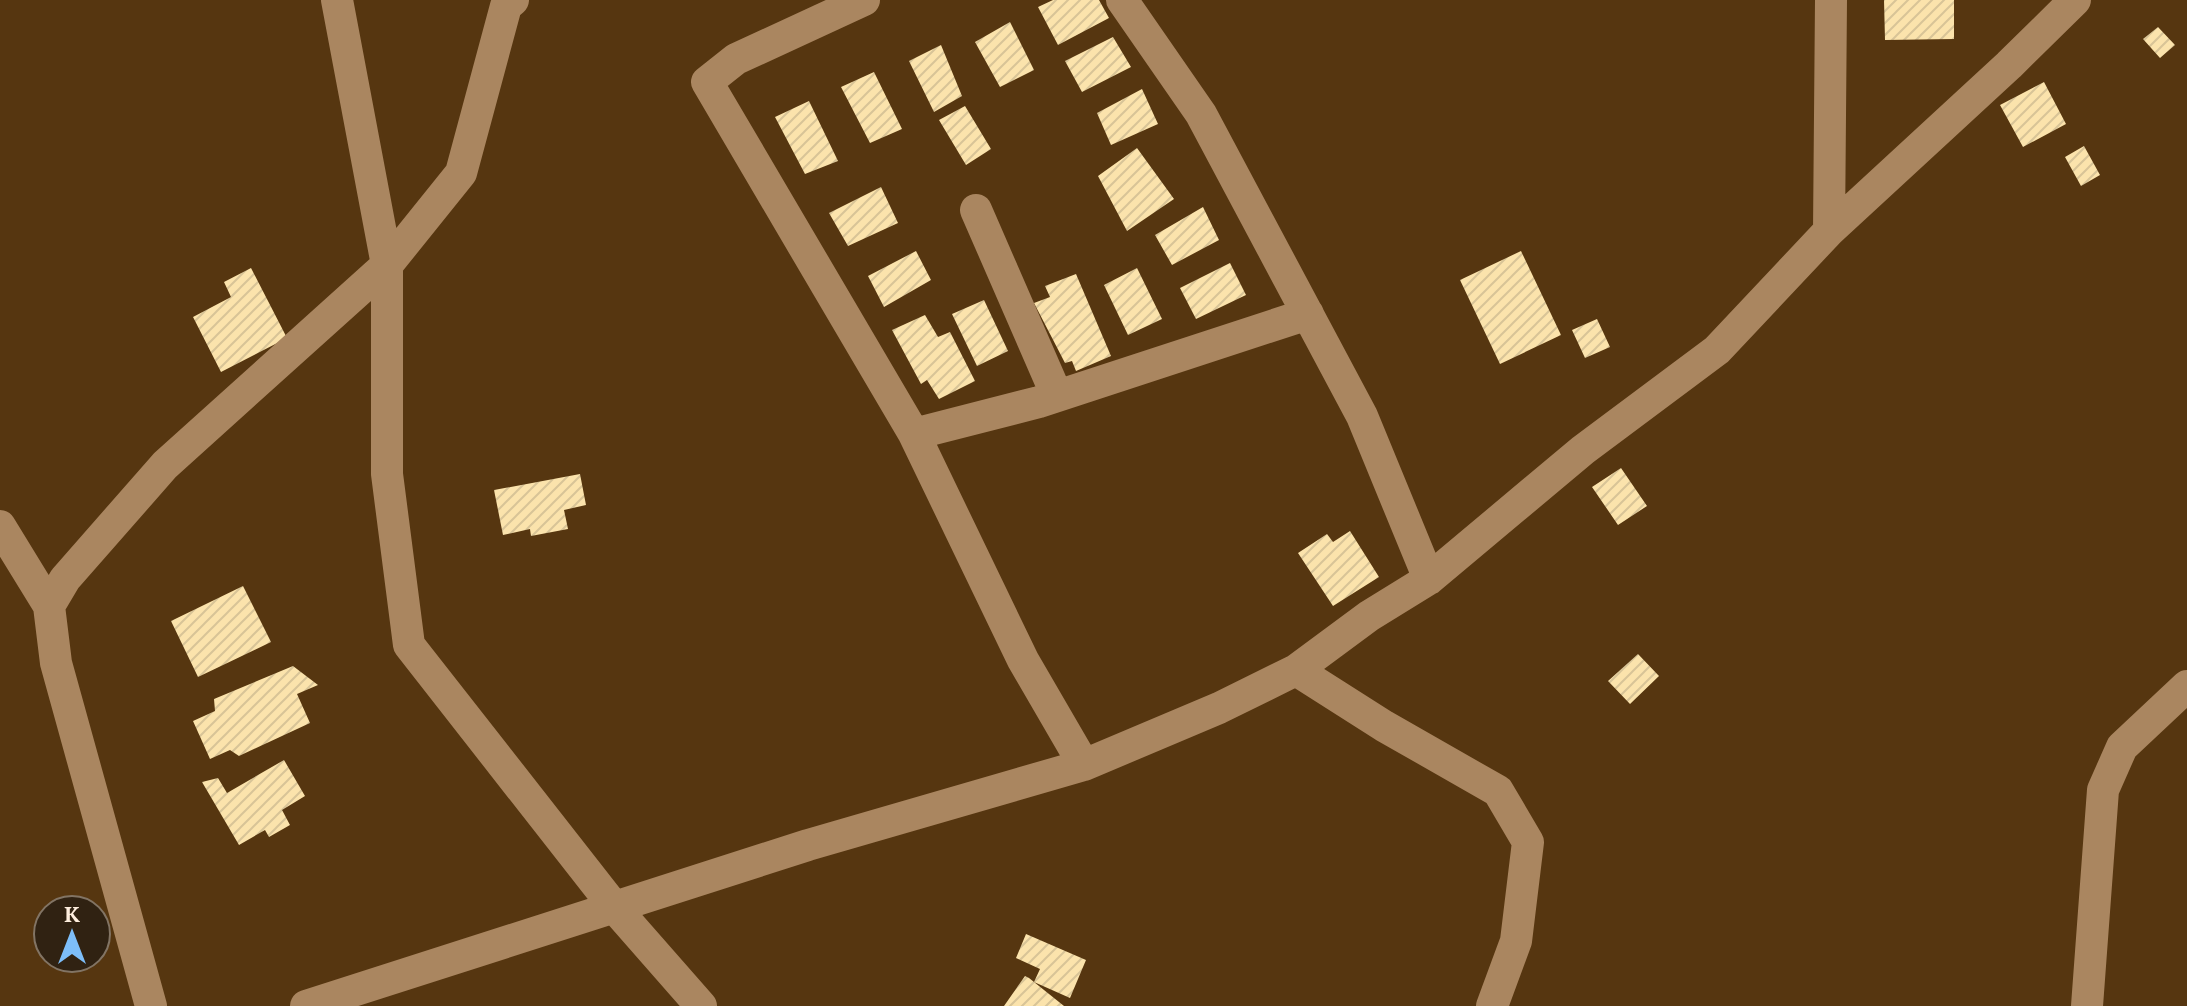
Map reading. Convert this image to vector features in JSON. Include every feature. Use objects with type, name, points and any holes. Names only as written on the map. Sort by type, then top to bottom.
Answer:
[{"type":"street","points":[[337,0],[387,265],[387,474],[409,645],[615,908],[701,1006]]},
{"type":"street","points":[[49,606],[65,579],[165,465],[387,265],[461,173],[506,6],[513,0]]},
{"type":"street","points":[[864,0],[736,59],[707,82],[914,434],[1023,660],[1084,765]]},
{"type":"street","points":[[1122,0],[1201,114],[1308,314],[1362,416],[1429,579]]},
{"type":"street","points":[[1829,231],[1831,0]]},
{"type":"street","points":[[306,1006],[808,845],[1084,765],[1219,708],[1296,670],[1369,616],[1429,579],[1583,450],[1717,350],[1829,231],[2075,0]]},
{"type":"street","points":[[976,210],[1057,396]]},
{"type":"street","points":[[914,434],[1057,396],[1308,314]]},
{"type":"street","points":[[0,526],[49,606],[56,663],[151,1006]]},
{"type":"street","points":[[1296,670],[1384,726],[1498,791],[1528,842],[1516,941],[1492,1006]]},
{"type":"street","points":[[2087,1006],[2103,790],[2122,747],[2187,686]]},
{"type":"building","points":[[1053,0],[1099,0],[1109,18],[1058,45],[1038,7]]},
{"type":"building","points":[[1884,0],[1954,0],[1954,39],[1885,40]]},
{"type":"building","points":[[1010,22],[1034,70],[1000,87],[975,42]]},
{"type":"building","points":[[2158,27],[2175,45],[2160,58],[2143,39]]},
{"type":"building","points":[[1113,37],[1131,67],[1082,92],[1065,61]]},
{"type":"building","points":[[941,45],[962,96],[934,112],[909,61]]},
{"type":"building","points":[[874,72],[902,129],[870,143],[841,87]]},
{"type":"building","points":[[2044,82],[2066,124],[2023,147],[2000,105]]},
{"type":"building","points":[[1142,89],[1158,124],[1111,145],[1097,113]]},
{"type":"building","points":[[809,101],[838,161],[805,174],[775,117]]},
{"type":"building","points":[[965,106],[991,149],[966,165],[939,120]]},
{"type":"building","points":[[2084,146],[2100,175],[2081,186],[2065,157]]},
{"type":"building","points":[[1137,148],[1174,199],[1127,231],[1098,176]]},
{"type":"building","points":[[881,187],[898,223],[848,246],[829,213]]},
{"type":"building","points":[[1203,207],[1219,240],[1172,265],[1155,235]]},
{"type":"building","points":[[916,251],[931,280],[884,307],[868,276]]},
{"type":"building","points":[[1521,251],[1561,335],[1500,364],[1460,280]]},
{"type":"building","points":[[1230,263],[1246,295],[1196,319],[1180,288]]},
{"type":"building","points":[[251,268],[287,338],[221,372],[193,317],[231,297],[224,282]]},
{"type":"building","points":[[1137,268],[1162,319],[1128,335],[1104,285]]},
{"type":"building","points":[[1076,274],[1111,356],[1076,371],[1072,361],[1065,363],[1034,303],[1050,297],[1045,286]]},
{"type":"building","points":[[984,300],[1008,351],[977,366],[952,314]]},
{"type":"building","points":[[925,315],[938,337],[950,332],[975,381],[939,399],[927,380],[921,384],[892,330]]},
{"type":"building","points":[[1597,319],[1610,347],[1585,358],[1572,330]]},
{"type":"building","points":[[1621,468],[1647,506],[1618,525],[1592,487]]},
{"type":"building","points":[[580,474],[586,505],[564,510],[568,529],[531,536],[530,529],[503,535],[494,490]]},
{"type":"building","points":[[1350,531],[1379,577],[1333,606],[1298,553],[1327,534],[1333,542]]},
{"type":"building","points":[[243,586],[271,642],[198,677],[171,621]]},
{"type":"building","points":[[1638,654],[1659,676],[1630,704],[1608,681]]},
{"type":"building","points":[[293,666],[318,685],[297,694],[310,723],[239,756],[230,750],[210,759],[193,721],[215,711],[214,699]]},
{"type":"building","points":[[284,760],[305,796],[282,810],[290,825],[269,837],[265,830],[239,845],[202,782],[218,778],[227,793]]},
{"type":"building","points":[[1026,934],[1086,960],[1070,998],[1034,982],[1040,969],[1016,958]]},
{"type":"building","points":[[1025,976],[1029,978],[1064,1006],[1004,1006]]}]
